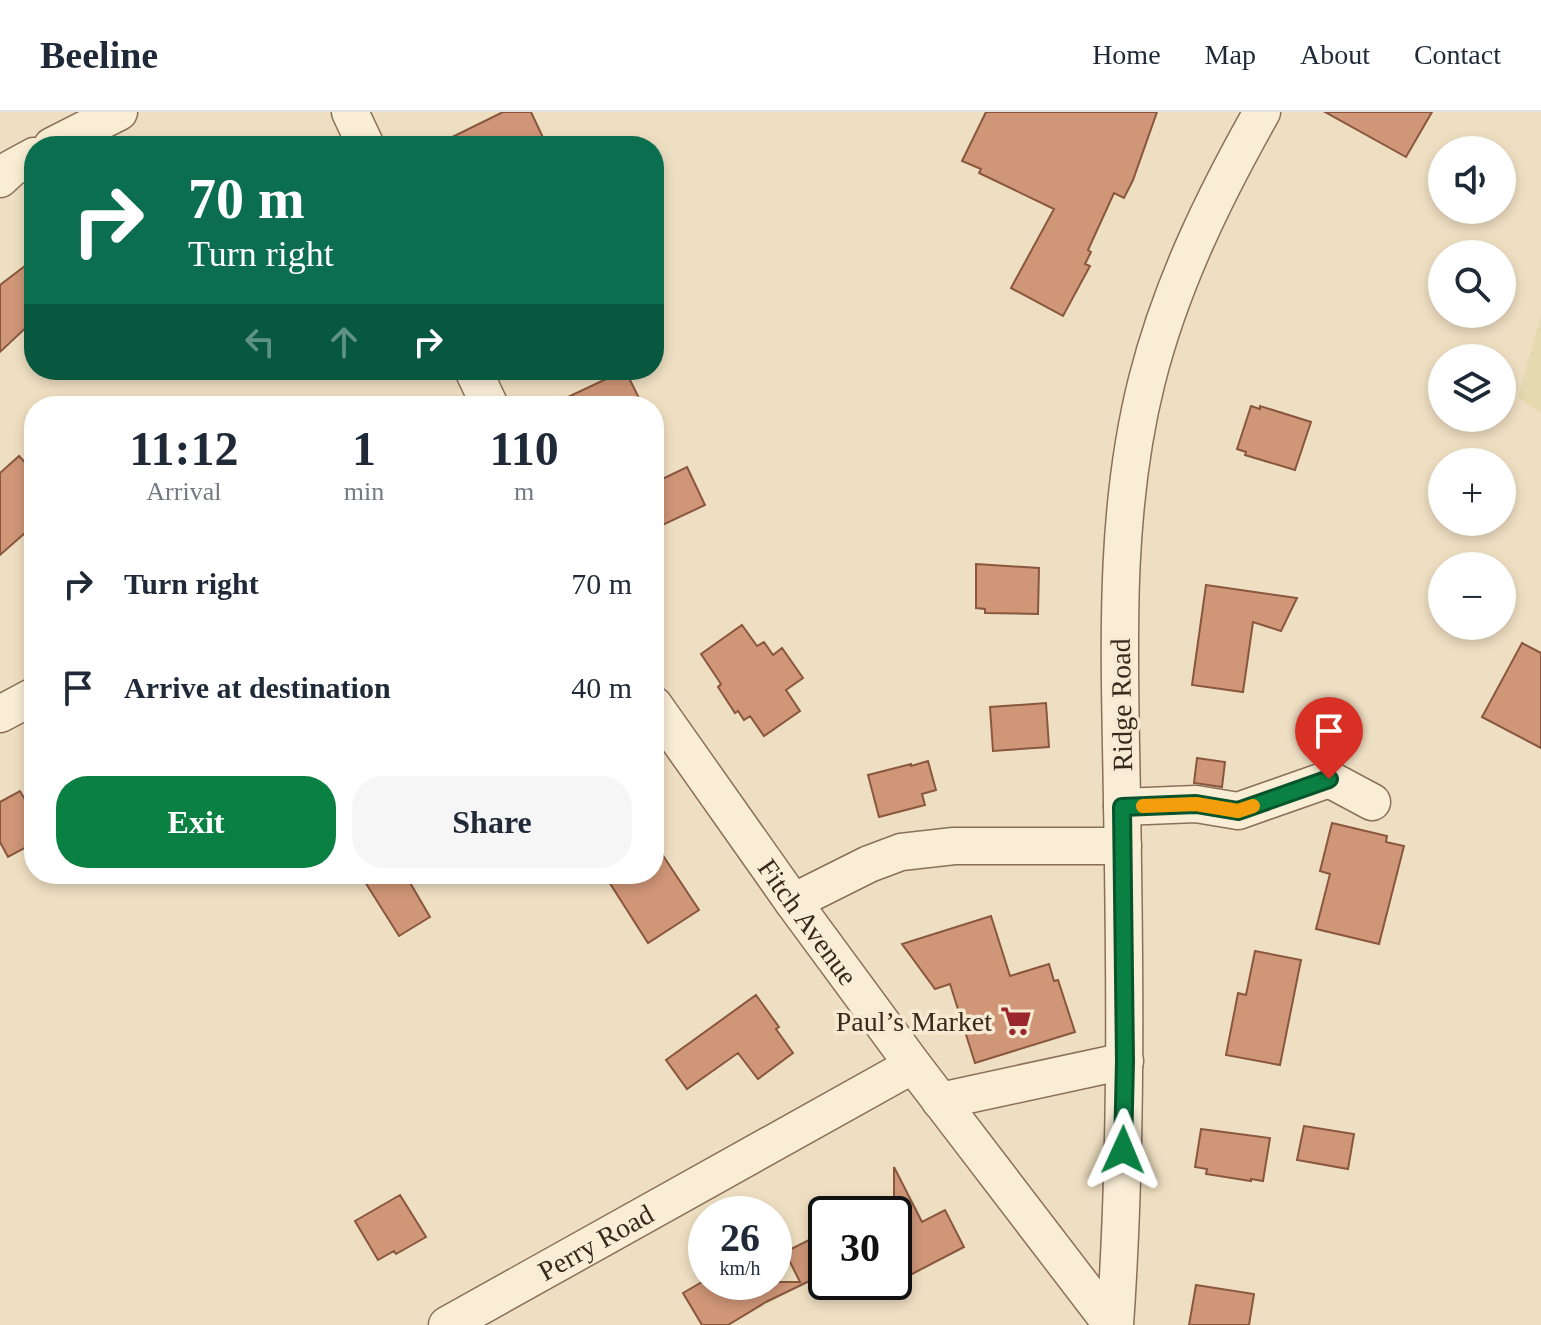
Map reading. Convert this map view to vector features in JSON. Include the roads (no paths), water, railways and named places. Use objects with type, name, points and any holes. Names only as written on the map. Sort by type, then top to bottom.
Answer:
[{"type":"street","points":[[72,136],[119,112]]},
{"type":"street","points":[[350,112],[361,136]]},
{"type":"street","name":"Ridge Road","points":[[1114,1325],[1121,1239],[1125,1061],[1120,609],[1122,537],[1132,447],[1147,380],[1173,295],[1235,160],[1262,112]]},
{"type":"street","points":[[0,714],[24,701]]},
{"type":"street","name":"Fitch Avenue","points":[[664,719],[913,1065],[1114,1325]]},
{"type":"street","points":[[1122,807],[1196,804],[1238,811],[1329,779],[1372,802]]},
{"type":"street","points":[[793,902],[869,864],[901,852],[954,846],[1123,846]]},
{"type":"street","points":[[940,1101],[1125,1061]]},
{"type":"street","name":"Perry Road","points":[[447,1325],[913,1065]]},
{"type":"place","name":"Paul’s Market","points":[[1016,1021]]}]
